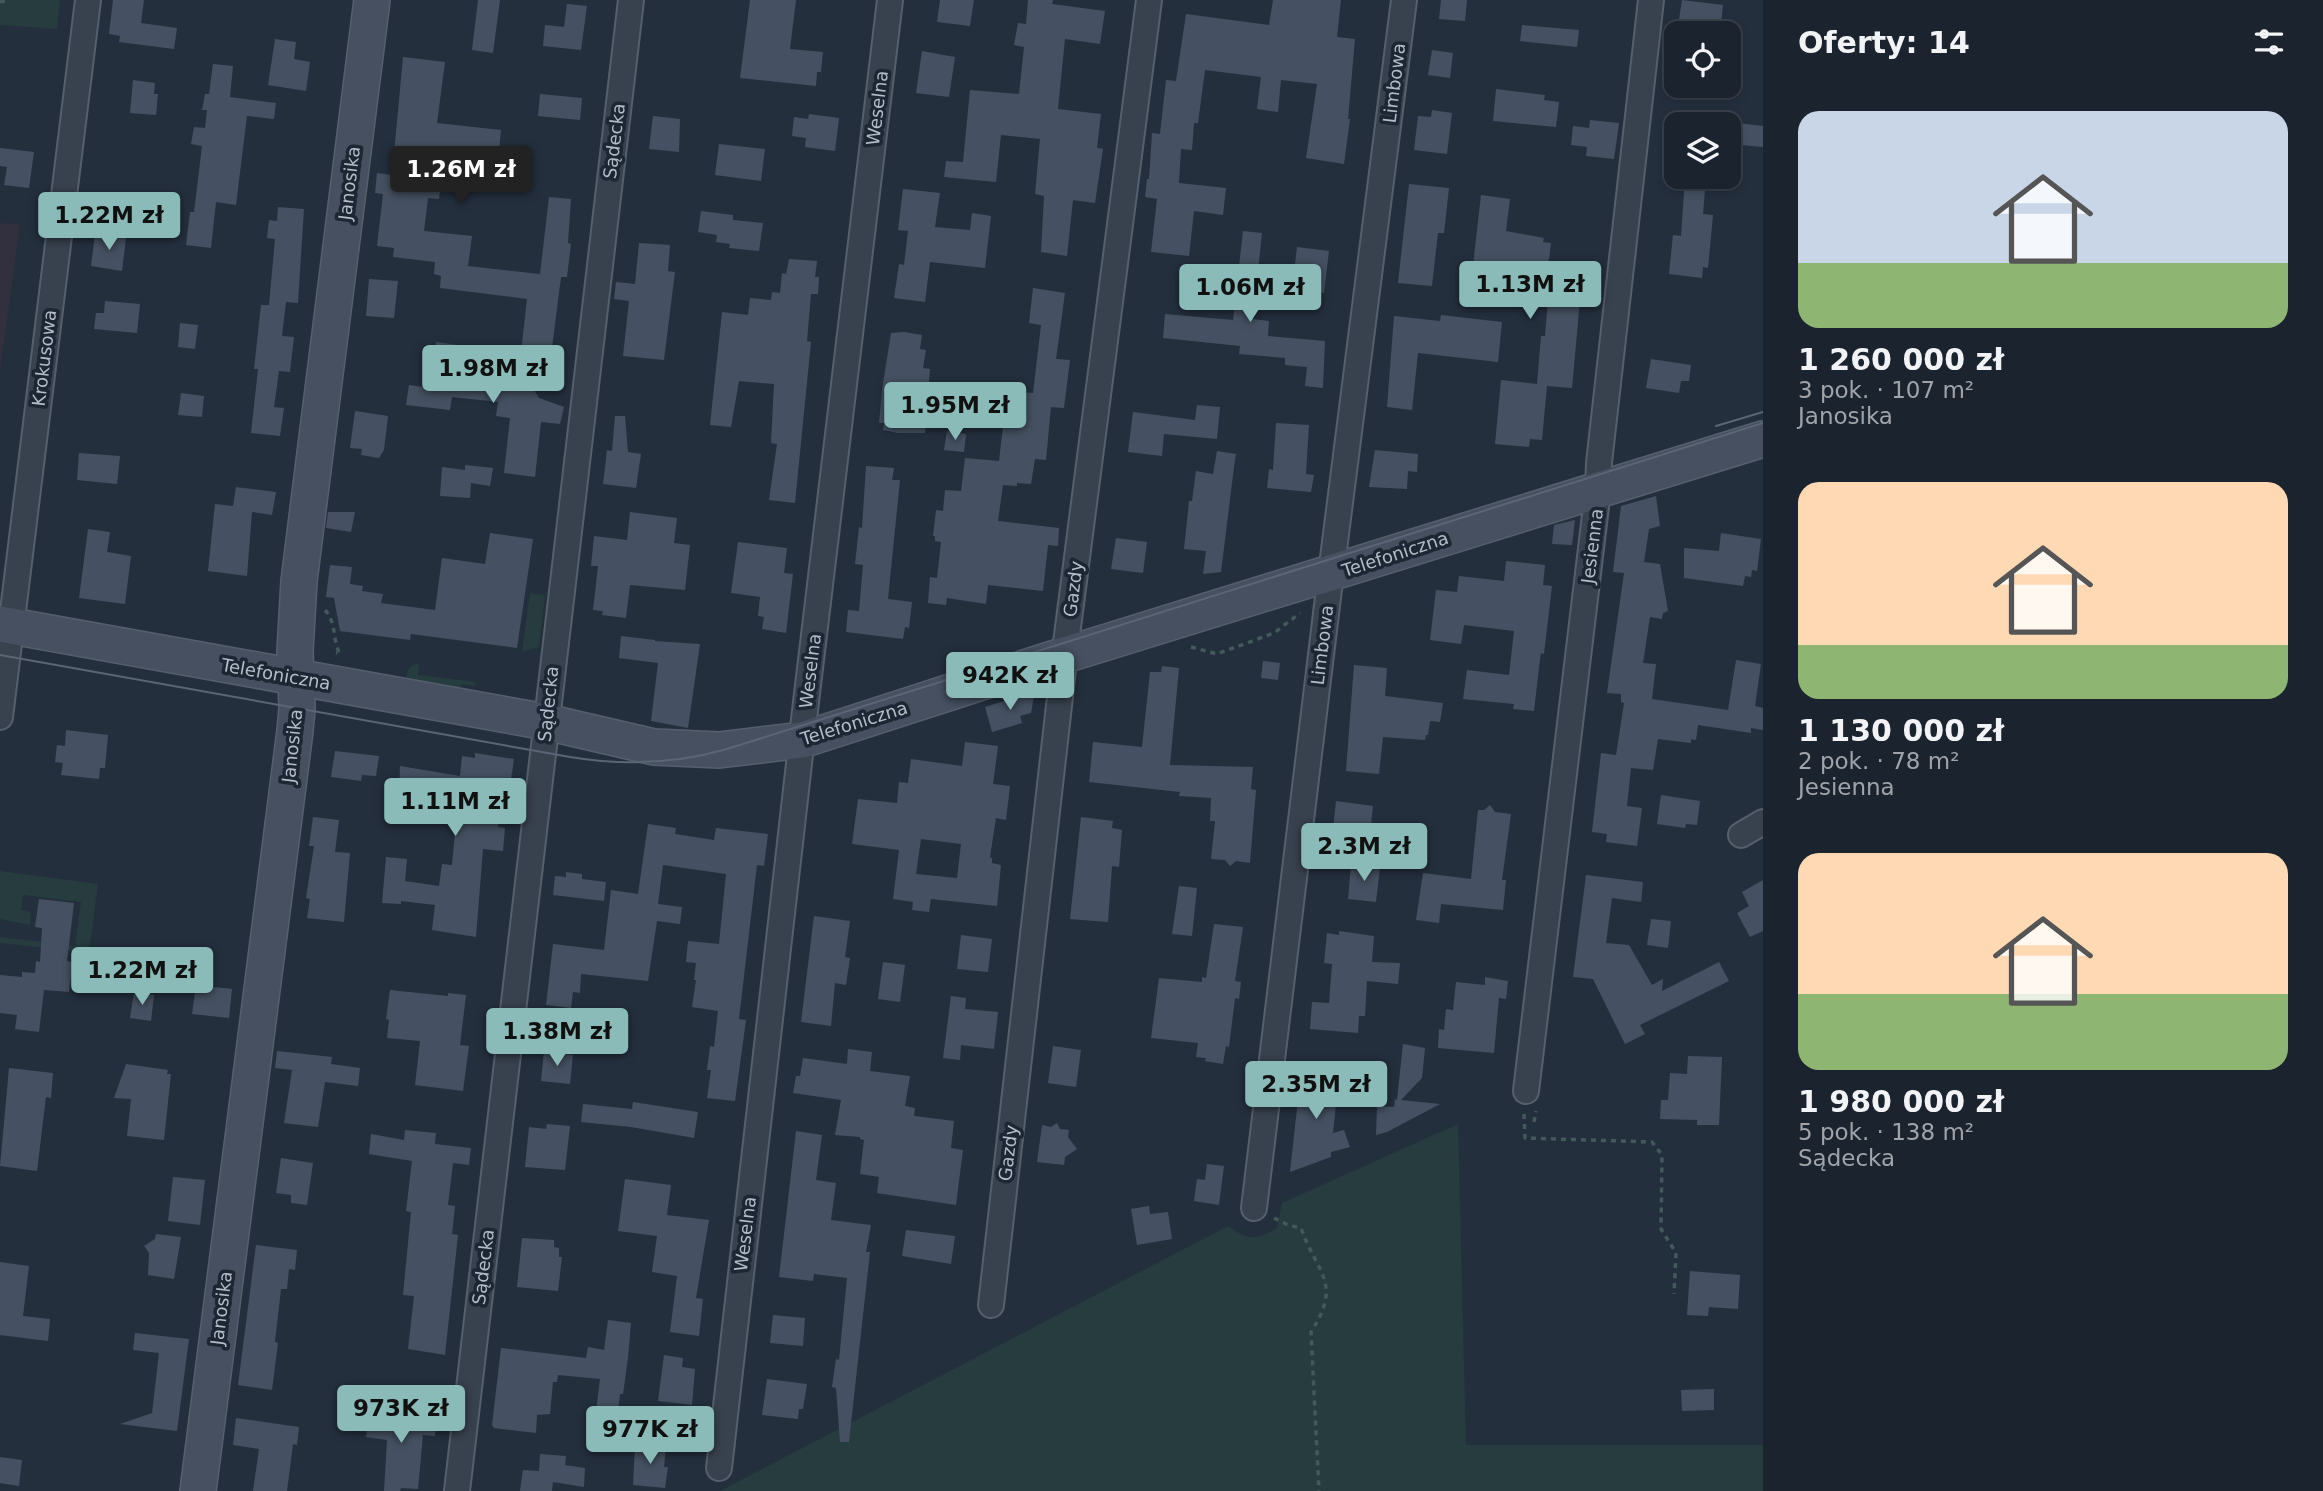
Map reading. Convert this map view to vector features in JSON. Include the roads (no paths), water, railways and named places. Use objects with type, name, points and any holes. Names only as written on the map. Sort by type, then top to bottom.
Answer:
[{"type":"street","name":"Krokusowa","points":[[0,717],[6,625],[88,0]]},
{"type":"street","name":"Janosika","points":[[198,1491],[298,709],[296,616],[301,561],[372,0]]},
{"type":"street","name":"Sądecka","points":[[457,1491],[631,0]]},
{"type":"street","name":"Weselna","points":[[719,1468],[890,0]]},
{"type":"street","name":"Gazdy","points":[[991,1305],[1065,655],[1149,0]]},
{"type":"street","name":"Limbowa","points":[[1254,1208],[1404,0]]},
{"type":"street","name":"Jesienna","points":[[1526,1091],[1598,490],[1651,0]]},
{"type":"street","name":"Telefoniczna","points":[[6,625],[546,722],[654,747],[719,750],[802,740],[1065,655],[1331,575],[1763,439]]},
{"type":"street","points":[[1741,835],[1763,822]]},
{"type":"tram line","points":[[1716,426],[1763,412]]},
{"type":"tram line","points":[[0,655],[570,757],[610,762],[688,758],[727,749],[1763,423]]}]
